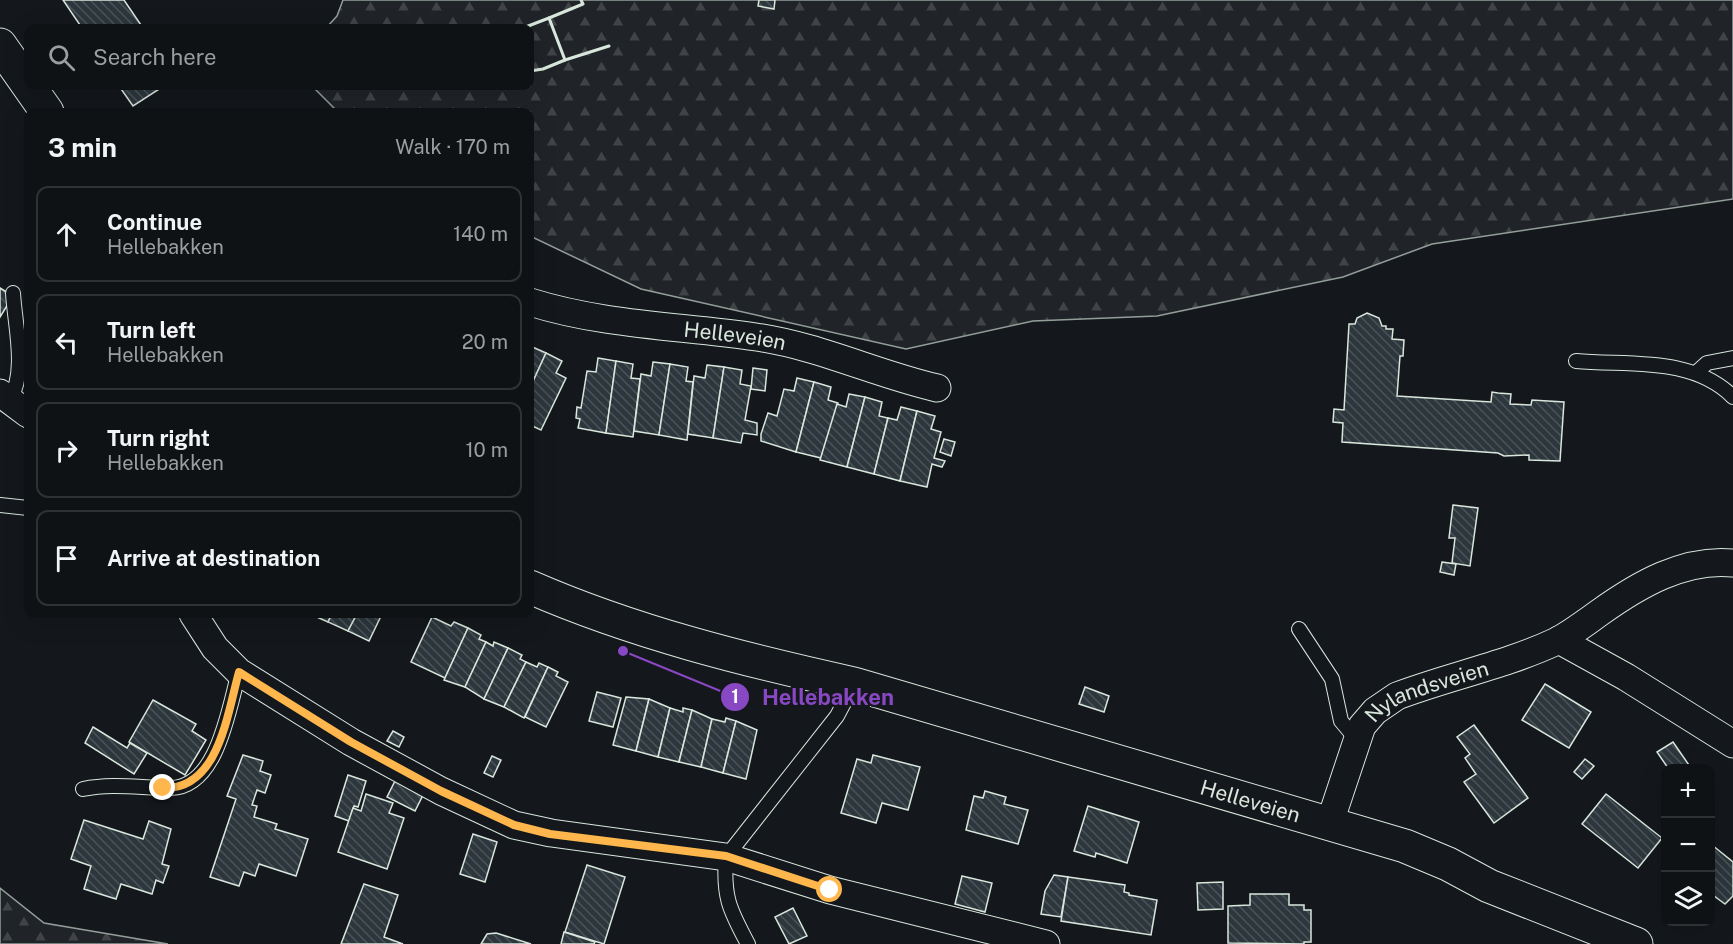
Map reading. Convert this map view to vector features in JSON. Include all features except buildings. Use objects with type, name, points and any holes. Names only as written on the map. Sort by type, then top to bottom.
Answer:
[{"type":"main road","points":[[0,45],[24,79]]},
{"type":"main road","points":[[32,90],[44,108]]},
{"type":"main road","name":"Helleveien","points":[[534,589],[591,613],[787,669],[854,684],[1330,822],[1405,846],[1448,864],[1489,886],[1635,944]]},
{"type":"street","name":"Helleveien","points":[[534,303],[601,319],[792,343],[937,388]]},
{"type":"street","name":"Nylandsveien","points":[[1330,822],[1356,739],[1375,711],[1397,696],[1558,640],[1667,573],[1690,564],[1715,561],[1733,563]]},
{"type":"street","points":[[196,618],[215,648],[239,672],[351,742],[441,791],[514,825],[550,834],[726,856],[830,890],[1046,944]]},
{"type":"street","points":[[1558,640],[1626,677],[1733,744]]},
{"type":"lane","points":[[10,402],[18,387],[19,363],[12,293]]},
{"type":"lane","points":[[1696,373],[1707,363],[1733,358]]},
{"type":"lane","points":[[1576,361],[1671,366],[1716,382],[1733,397]]},
{"type":"lane","points":[[0,505],[24,508]]},
{"type":"lane","points":[[1299,629],[1332,679],[1341,721],[1356,739]]},
{"type":"lane","points":[[83,789],[117,784],[173,788],[195,780],[203,772],[215,752],[239,672]]},
{"type":"lane","points":[[748,944],[729,906],[724,886],[726,856],[837,716],[854,684]]},
{"type":"green space","points":[[343,0],[1733,0],[1733,199],[1432,244],[1343,277],[1157,316],[1033,321],[906,349],[641,289],[534,238],[534,108],[334,108],[316,90],[534,90],[534,24],[330,24],[337,16]]},
{"type":"green space","points":[[0,888],[44,923],[168,944],[0,944]]},
{"type":"wall","points":[[581,0],[583,4],[549,18],[565,60],[609,46]]},
{"type":"wall","points":[[533,24],[549,18]]},
{"type":"wall","points":[[534,70],[565,60]]},
{"type":"place","name":"Hellebakken","points":[[623,651]]},
{"type":"route","points":[[163,788],[173,788],[195,780],[209,765],[239,672],[351,742],[441,791],[514,825],[550,834],[607,839],[726,856],[830,890]]}]
